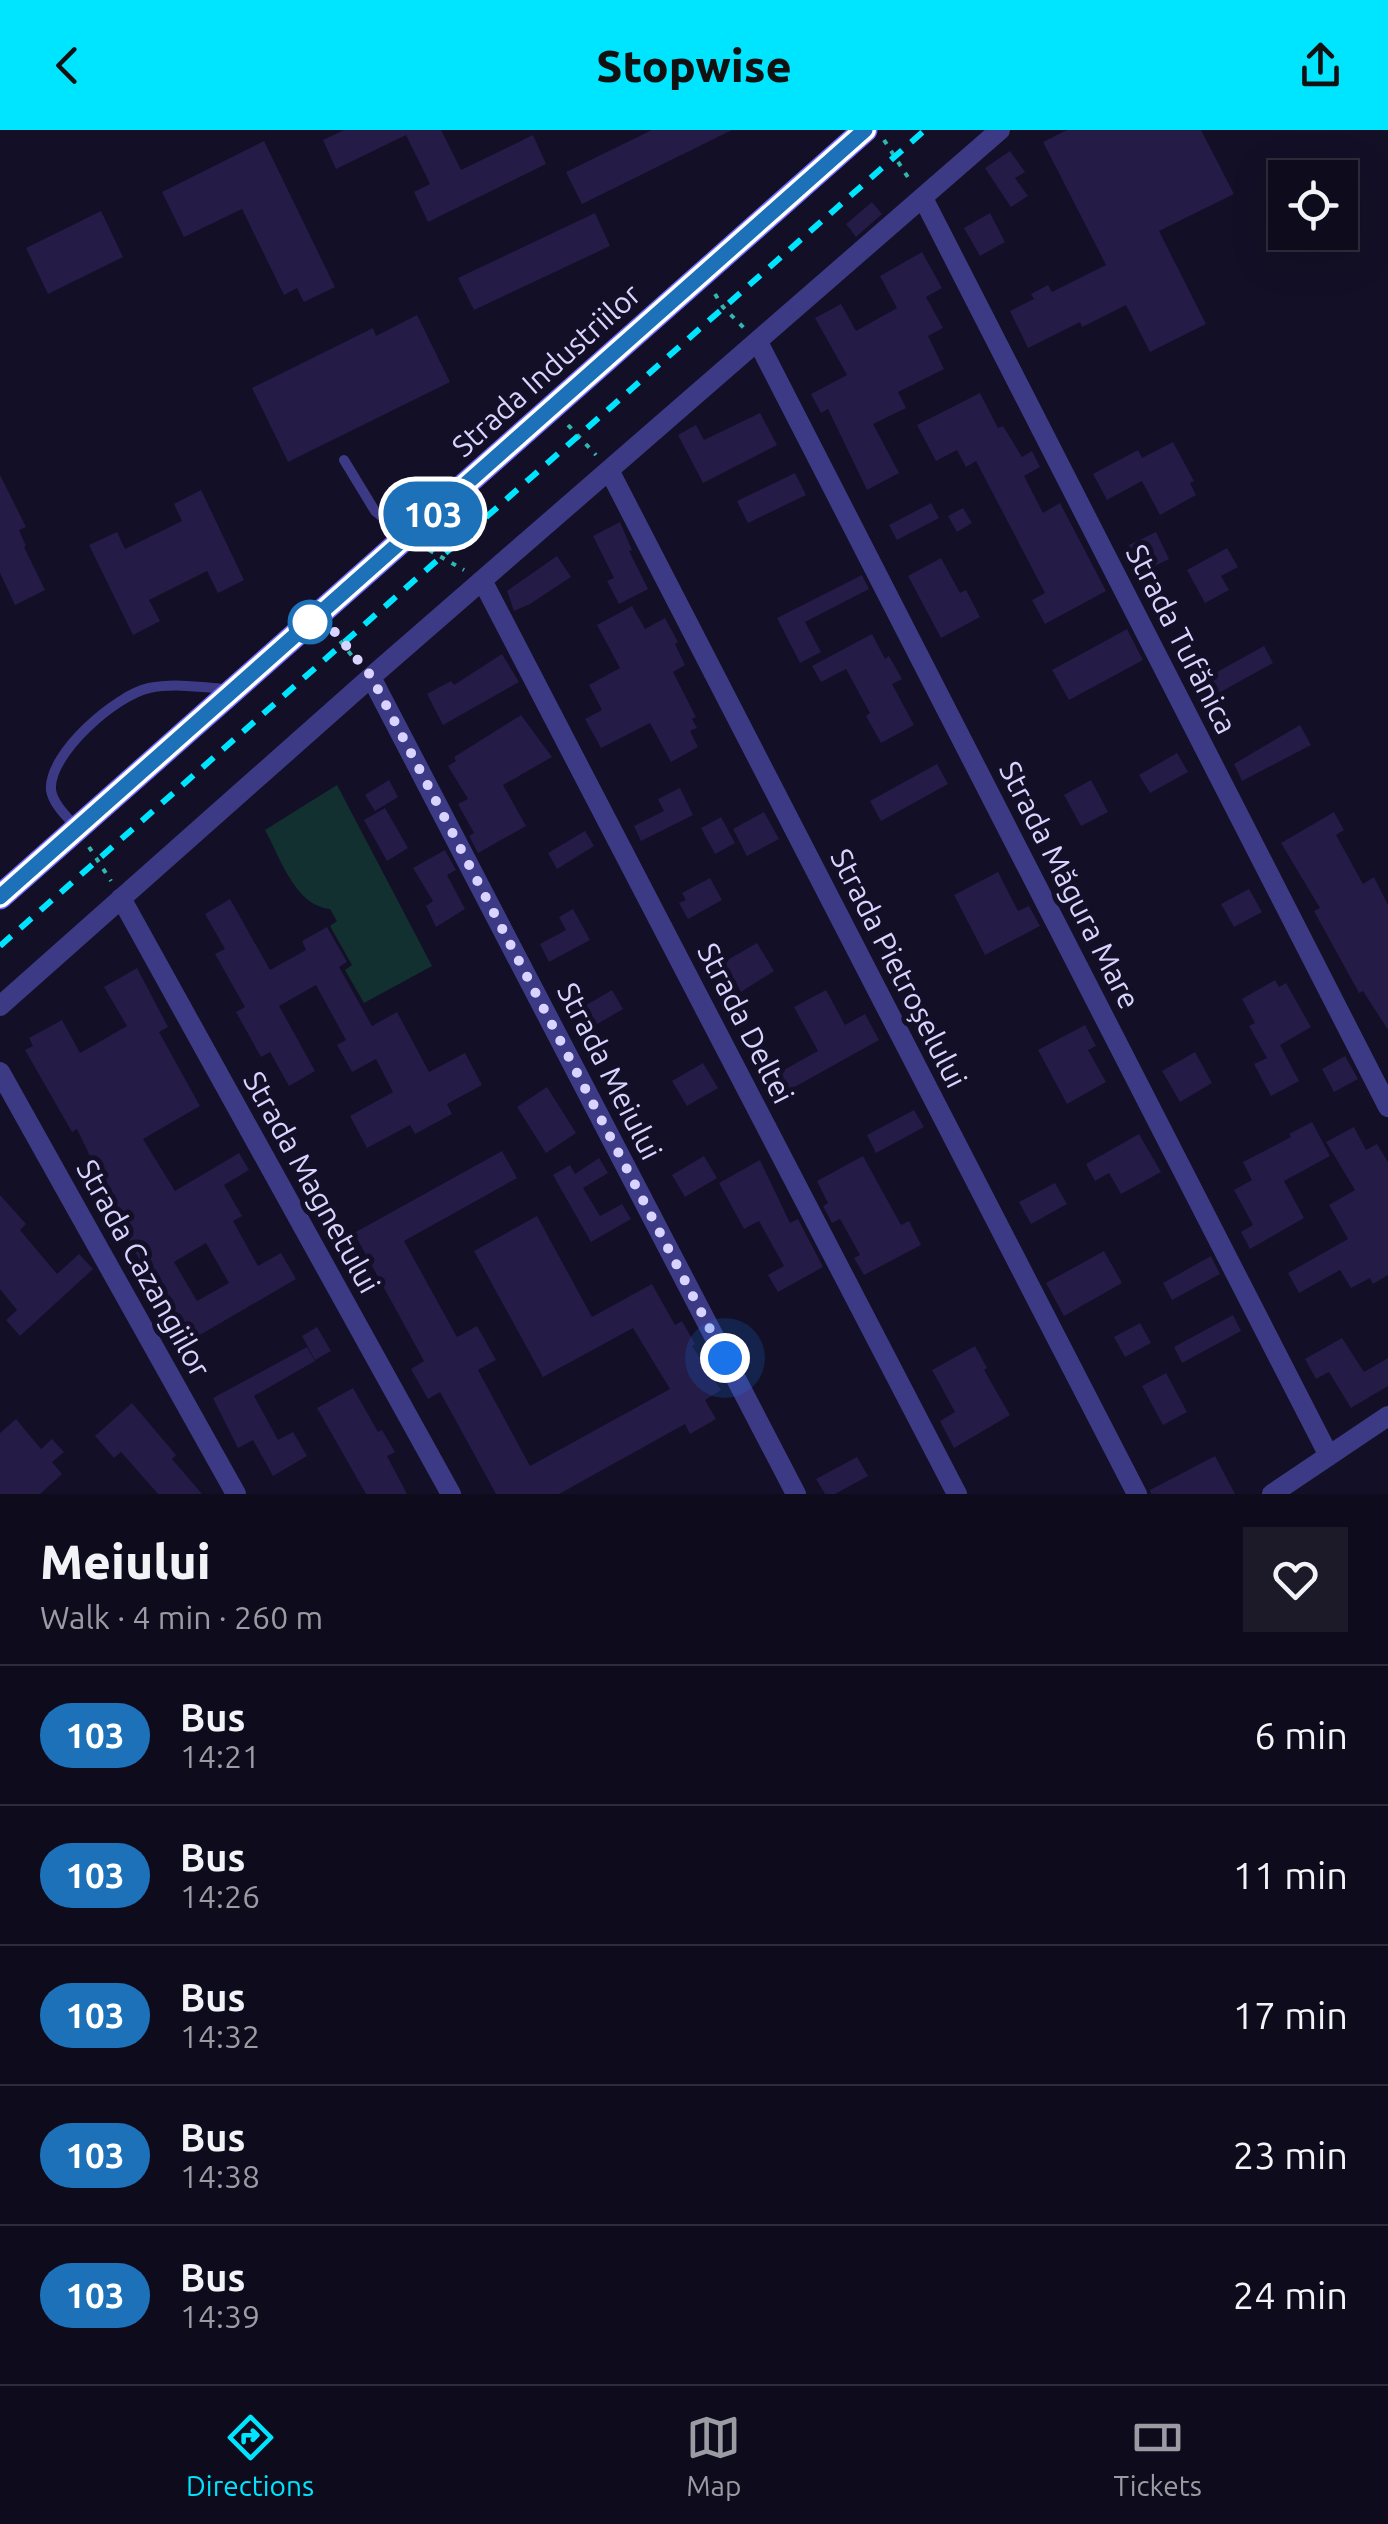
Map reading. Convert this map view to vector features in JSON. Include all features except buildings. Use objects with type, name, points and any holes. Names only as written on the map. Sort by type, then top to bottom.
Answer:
[{"type":"main road","name":"Strada Industriilor","points":[[0,897],[865,130]]},
{"type":"street","points":[[0,1006],[371,676],[1000,130]]},
{"type":"street","name":"Strada Tufănica","points":[[923,198],[1388,1107]]},
{"type":"street","name":"Strada Măgura Mare","points":[[758,342],[1329,1456]]},
{"type":"street","name":"Strada Pietroșelului","points":[[608,470],[1136,1494]]},
{"type":"street","name":"Strada Deltei","points":[[482,580],[957,1494]]},
{"type":"street","name":"Strada Meiului","points":[[371,676],[796,1494]]},
{"type":"street","name":"Strada Magnetului","points":[[121,898],[451,1494]]},
{"type":"street","name":"Strada Cazangiilor","points":[[0,1072],[236,1494]]},
{"type":"street","points":[[1280,1492],[1388,1416]]},
{"type":"lane","points":[[344,460],[374,511],[407,536]]},
{"type":"lane","points":[[77,828],[51,792],[53,768],[68,747],[104,713],[144,689],[167,686],[234,690]]},
{"type":"path","points":[[878,130],[923,198]]},
{"type":"path","points":[[704,273],[723,307],[758,342]]},
{"type":"path","points":[[550,410],[578,433],[608,470]]},
{"type":"path","points":[[407,536],[482,580]]},
{"type":"path","points":[[320,614],[371,676]]},
{"type":"path","points":[[77,828],[121,898]]},
{"type":"green space","points":[[337,785],[432,966],[364,1003],[345,970],[352,965],[330,926],[337,921],[330,909],[318,906],[298,890],[265,830]]},
{"type":"railway","points":[[0,946],[925,130]]},
{"type":"bus line","name":"103","points":[[0,897],[865,130]]},
{"type":"route","points":[[310,622],[320,614],[371,676],[725,1358]]}]
